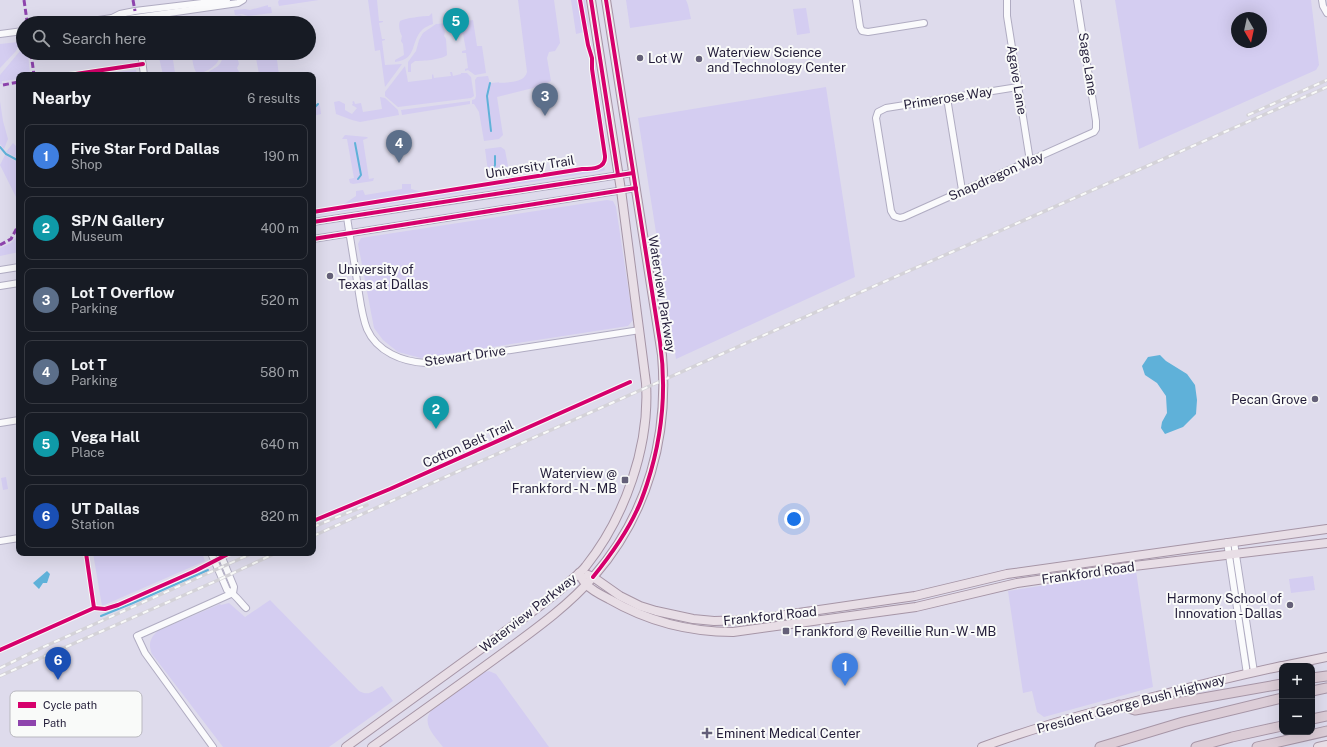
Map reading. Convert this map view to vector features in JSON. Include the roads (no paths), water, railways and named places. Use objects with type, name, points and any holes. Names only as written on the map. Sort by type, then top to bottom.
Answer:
[{"type":"highway","points":[[1315,678],[1327,676]]},
{"type":"highway","points":[[1119,705],[1135,710],[1279,685]]},
{"type":"highway","points":[[1315,690],[1327,688]]},
{"type":"highway","points":[[1100,747],[1183,722],[1279,699]]},
{"type":"highway","points":[[1315,718],[1327,716]]},
{"type":"highway","points":[[1196,747],[1279,727]]},
{"type":"highway","points":[[1257,747],[1327,731]]},
{"type":"main road","name":"Waterview Parkway","points":[[346,747],[534,610],[579,573],[602,543],[613,525],[631,482],[641,445],[646,403],[646,383],[621,190],[591,0]]},
{"type":"main road","name":"Waterview Parkway","points":[[372,747],[542,625],[586,584],[593,577],[624,535],[638,508],[646,487],[656,454],[660,434],[664,375],[606,0]]},
{"type":"main road","points":[[609,116],[624,114]]},
{"type":"main road","points":[[631,482],[646,487]]},
{"type":"main road","name":"Frankford Road","points":[[579,573],[593,577],[620,596],[640,606],[673,615],[714,621],[755,620],[895,600],[931,593],[1007,574],[1327,529]]},
{"type":"main road","name":"Frankford Road","points":[[579,573],[586,584],[616,604],[663,623],[685,628],[722,632],[744,632],[938,602],[1018,583],[1134,566],[1327,543]]},
{"type":"main road","points":[[895,600],[897,609]]},
{"type":"main road","name":"President George Bush Highway","points":[[1297,663],[1327,657]]},
{"type":"main road","name":"President George Bush Highway","points":[[982,747],[1060,721],[1119,705],[1279,667]]},
{"type":"main road","points":[[404,705],[412,718]]},
{"type":"main road","points":[[1318,747],[1327,745]]},
{"type":"street","points":[[116,16],[135,11],[227,0]]},
{"type":"street","points":[[164,16],[238,3],[241,0]]},
{"type":"street","points":[[856,0],[860,27],[862,31],[868,32],[924,23]]},
{"type":"street","name":"Agave Lane","points":[[1007,0],[1007,16],[1030,161]]},
{"type":"street","name":"Sage Lane","points":[[1077,0],[1096,129]]},
{"type":"street","points":[[1322,0],[1323,6],[1327,13]]},
{"type":"street","points":[[135,11],[136,16]]},
{"type":"street","points":[[0,34],[16,32]]},
{"type":"street","points":[[142,60],[144,72]]},
{"type":"street","name":"Primerose Way","points":[[894,216],[891,211],[876,118],[878,112],[886,108],[1018,87]]},
{"type":"street","points":[[947,98],[962,190]]},
{"type":"street","name":"Snapdragon Way","points":[[894,216],[900,218],[904,217],[962,190],[1090,135],[1096,129]]},
{"type":"street","points":[[316,222],[633,173]]},
{"type":"street","points":[[316,238],[636,188]]},
{"type":"street","name":"Stewart Drive","points":[[347,217],[361,306],[368,330],[376,342],[394,356],[402,359],[426,363],[640,330]]},
{"type":"street","points":[[0,270],[16,267]]},
{"type":"street","points":[[0,286],[16,283]]},
{"type":"street","points":[[0,423],[16,420]]},
{"type":"street","points":[[0,541],[16,538]]},
{"type":"street","points":[[1230,542],[1251,673]]},
{"type":"street","points":[[212,556],[227,590],[233,593],[246,608]]},
{"type":"street","points":[[221,556],[234,587],[233,593]]},
{"type":"street","points":[[213,747],[145,653],[137,636],[233,593]]},
{"type":"water","points":[[1160,355],[1166,361],[1187,374],[1195,385],[1197,400],[1196,414],[1183,427],[1165,434],[1161,428],[1162,422],[1167,413],[1166,396],[1157,383],[1145,375],[1142,366],[1148,357]]},
{"type":"water","points":[[47,571],[50,574],[47,583],[43,583],[39,589],[33,583]]},
{"type":"waterway","points":[[490,83],[487,96],[491,131]]},
{"type":"waterway","points":[[355,143],[361,175],[358,179]]},
{"type":"waterway","points":[[0,147],[6,154],[16,159]]},
{"type":"waterway","points":[[493,170],[495,165],[495,156]]},
{"type":"waterway","points":[[101,616],[208,570]]},
{"type":"railway","points":[[1248,115],[1327,80]]},
{"type":"railway","points":[[316,535],[879,284],[1327,87]]},
{"type":"railway","points":[[316,526],[367,505]]},
{"type":"railway","points":[[0,668],[246,556]]},
{"type":"railway","points":[[0,676],[270,556]]},
{"type":"place","name":"Vega Hall","points":[[456,41]]},
{"type":"place","name":"Lot W","points":[[640,58]]},
{"type":"place","name":"Waterview Science and Technology Center","points":[[699,59]]},
{"type":"place","name":"Lot T Overflow","points":[[545,116]]},
{"type":"place","name":"Lot T","points":[[399,163]]},
{"type":"place","name":"University of Texas at Dallas","points":[[330,276]]},
{"type":"place","name":"Pecan Grove","points":[[1315,399]]},
{"type":"place","name":"SP/N Gallery","points":[[436,429]]},
{"type":"place","name":"Waterview @ Frankford - N - MB","points":[[625,480]]},
{"type":"place","name":"Harmony School of Innovation - Dallas","points":[[1290,605]]},
{"type":"place","name":"Frankford @ Reveillie Run - W - MB","points":[[786,631]]},
{"type":"place","name":"UT Dallas","points":[[58,680]]},
{"type":"place","name":"Five Star Ford Dallas","points":[[845,686]]},
{"type":"place","name":"Eminent Medical Center","points":[[707,733]]}]
